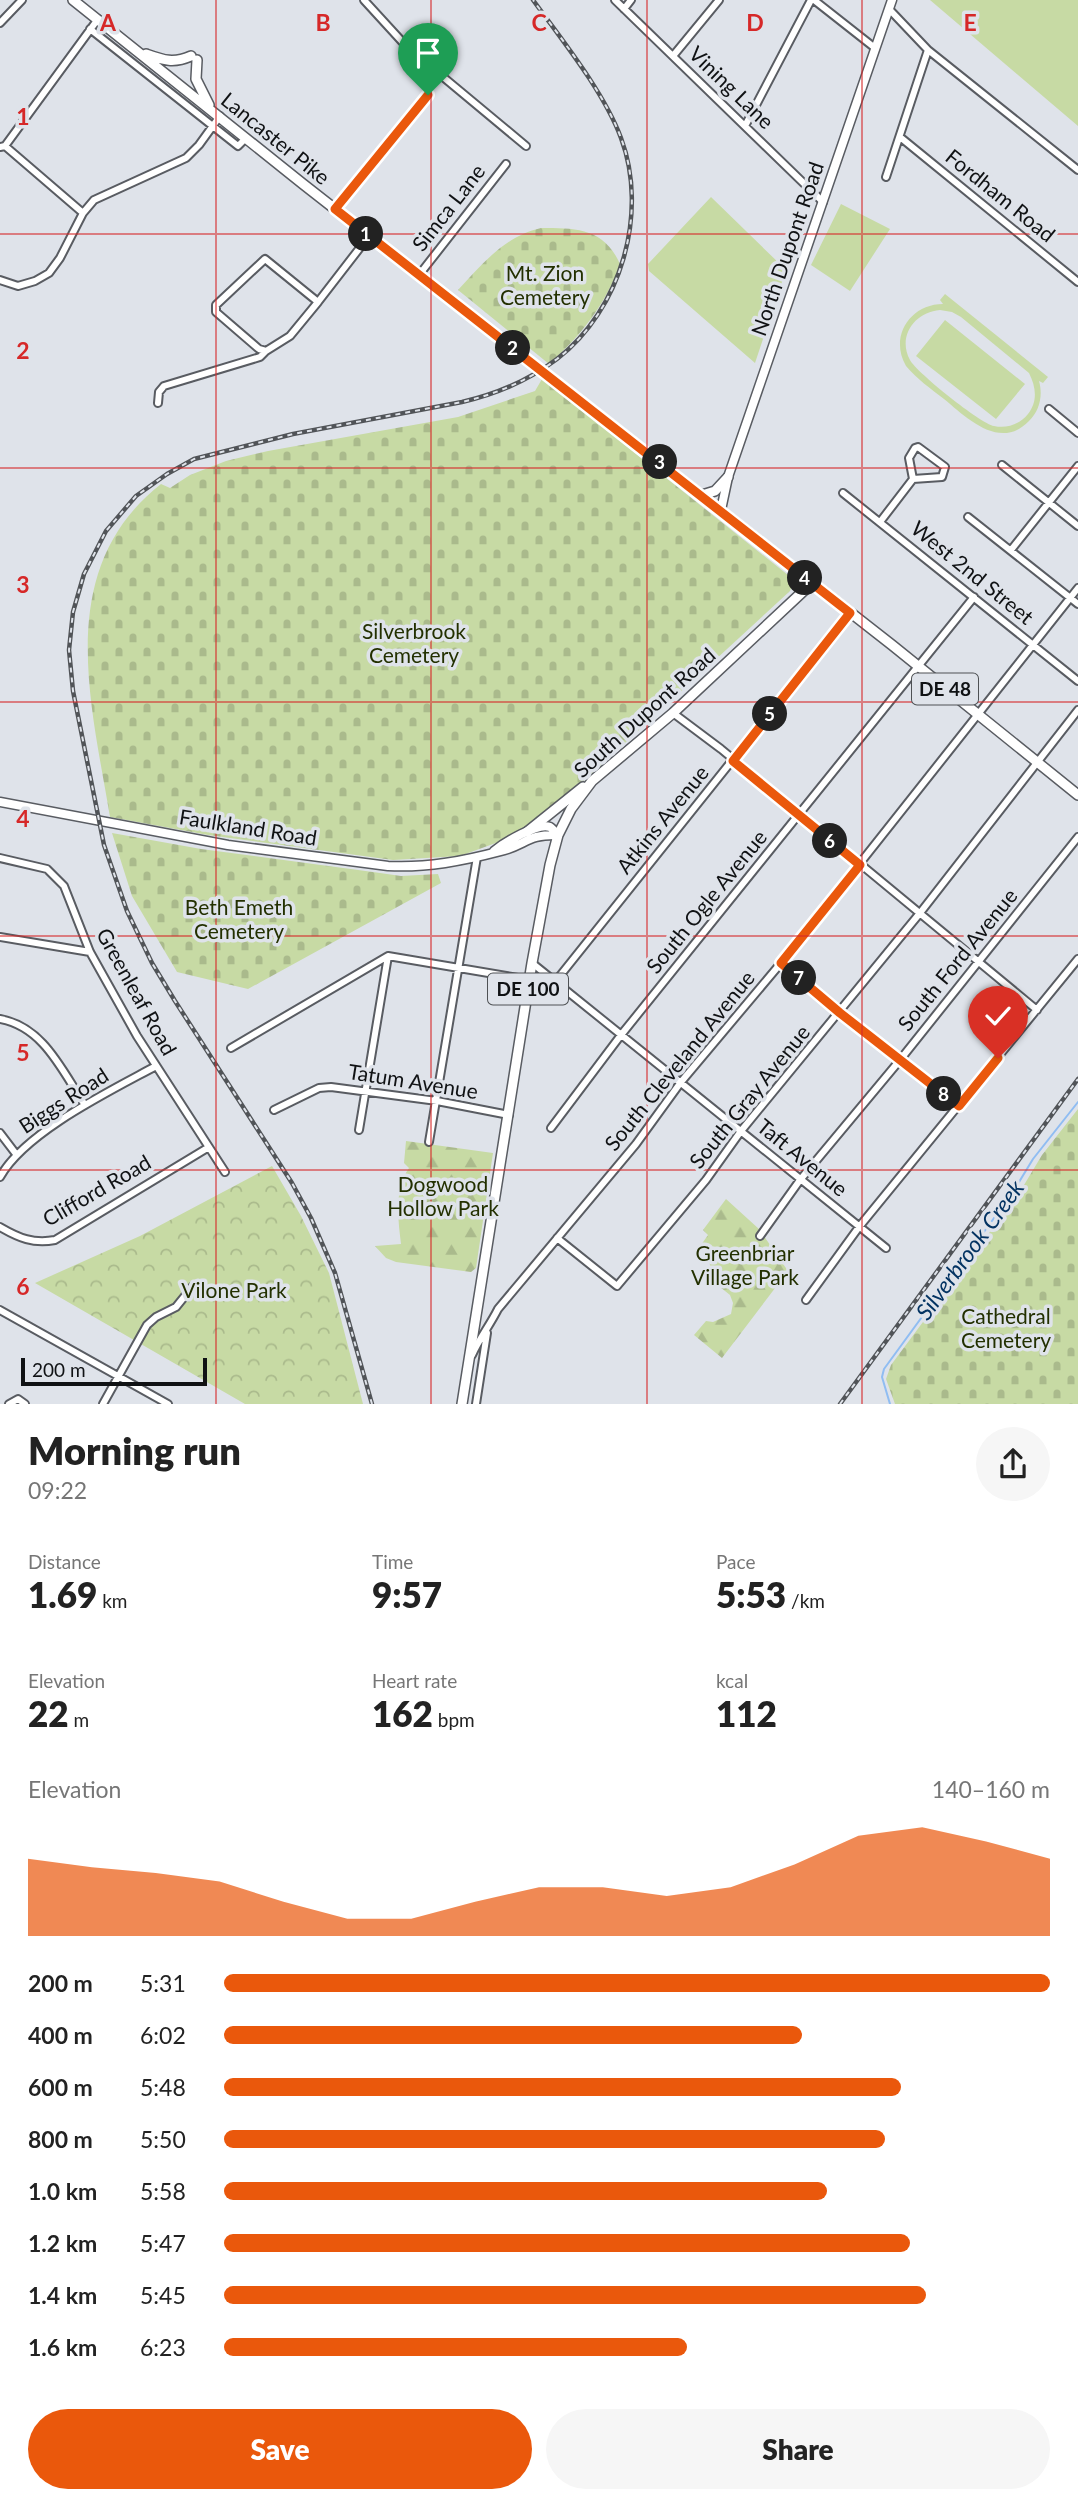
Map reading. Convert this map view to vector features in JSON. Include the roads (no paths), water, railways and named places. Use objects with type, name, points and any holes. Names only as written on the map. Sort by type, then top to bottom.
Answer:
[{"type":"main road","name":"Lancaster Pike","points":[[73,0],[369,236],[721,510]]},
{"type":"main road","name":"North Dupont Road","points":[[721,510],[728,478],[892,0]]},
{"type":"main road","points":[[138,51],[167,61],[178,62],[194,58],[196,79],[212,109]]},
{"type":"main road","points":[[702,495],[715,491],[728,478]]},
{"type":"main road","name":"DE 48","points":[[721,510],[1078,795]]},
{"type":"main road","name":"South Dupont Road","points":[[468,1366],[532,963],[558,835],[571,809],[592,781],[673,713],[812,583]]},
{"type":"main road","points":[[527,832],[592,781]]},
{"type":"main road","name":"Faulkland Road","points":[[0,802],[228,845],[410,867],[477,857],[492,852],[527,832]]},
{"type":"main road","points":[[527,832],[548,826],[558,835]]},
{"type":"main road","name":"Faulkland Road","points":[[492,852],[503,851],[540,835],[558,835]]},
{"type":"main road","name":"DE 100","points":[[462,1404],[468,1366]]},
{"type":"street","points":[[0,23],[22,0]]},
{"type":"street","points":[[364,0],[407,47],[526,146]]},
{"type":"street","name":"Vining Lane","points":[[615,0],[823,202]]},
{"type":"street","points":[[624,9],[631,0]]},
{"type":"street","points":[[673,56],[719,0]]},
{"type":"street","points":[[745,127],[812,0],[875,48]]},
{"type":"street","points":[[889,9],[928,50],[1078,170]]},
{"type":"street","points":[[82,213],[3,147],[98,19]]},
{"type":"street","points":[[90,29],[238,146],[246,138]]},
{"type":"street","points":[[886,177],[928,50]]},
{"type":"street","points":[[335,209],[428,95]]},
{"type":"street","points":[[0,281],[18,286],[49,273],[60,258],[82,213],[94,201],[186,158],[220,116]]},
{"type":"street","name":"Fordham Road","points":[[900,137],[1078,282]]},
{"type":"street","name":"Simca Lane","points":[[419,275],[506,164]]},
{"type":"street","points":[[158,403],[159,392],[164,386],[260,356],[290,336],[369,236]]},
{"type":"street","points":[[266,351],[259,349],[216,312],[216,305],[240,280],[265,259],[318,302]]},
{"type":"street","points":[[1049,409],[1078,433]]},
{"type":"street","points":[[880,522],[913,479],[909,458],[915,448],[918,447],[945,467],[942,477],[913,479]]},
{"type":"street","points":[[1002,465],[1078,526]]},
{"type":"street","points":[[1011,550],[1078,466]]},
{"type":"street","name":"West 2nd Street","points":[[843,493],[1078,681]]},
{"type":"street","points":[[968,517],[1078,604]]},
{"type":"street","name":"South Cleveland Avenue","points":[[468,1366],[478,1342],[498,1309],[636,1144],[681,1082],[860,865],[1078,589]]},
{"type":"street","name":"South Ogle Avenue","points":[[551,1128],[621,1035],[974,597]]},
{"type":"street","name":"Atkins Avenue","points":[[555,982],[850,613]]},
{"type":"street","name":"South Gray Avenue","points":[[557,1238],[617,1286],[840,1013],[1078,710]]},
{"type":"street","points":[[673,713],[721,749],[1037,1010]]},
{"type":"street","name":"South Ford Avenue","points":[[760,1236],[800,1180],[900,1060],[1078,837]]},
{"type":"street","points":[[429,1142],[477,857]]},
{"type":"street","name":"Greenleaf Road","points":[[0,858],[47,869],[64,886],[90,952],[156,1066],[225,1172]]},
{"type":"street","points":[[0,937],[90,952]]},
{"type":"street","points":[[359,1130],[388,956]]},
{"type":"street","points":[[231,1048],[388,956],[530,980]]},
{"type":"street","points":[[806,1300],[859,1227],[1078,959]]},
{"type":"street","name":"Taft Avenue","points":[[532,963],[886,1248]]},
{"type":"street","points":[[781,963],[959,1106]]},
{"type":"street","points":[[0,1019],[15,1022],[34,1032],[85,1105]]},
{"type":"street","name":"Biggs Road","points":[[0,1177],[16,1154],[85,1105],[156,1066]]},
{"type":"street","name":"Tatum Avenue","points":[[274,1110],[324,1087],[365,1090],[509,1115]]},
{"type":"street","points":[[0,1133],[16,1154]]},
{"type":"street","name":"Clifford Road","points":[[0,1227],[19,1238],[34,1242],[55,1240],[209,1147]]},
{"type":"street","points":[[103,1404],[151,1321],[176,1307],[193,1286]]},
{"type":"street","points":[[0,1310],[168,1404]]},
{"type":"street","name":"South Cleveland Avenue","points":[[476,1404],[487,1330]]},
{"type":"street","points":[[9,1404],[18,1399],[25,1404]]},
{"type":"waterway","name":"Silverbrook Creek","points":[[890,1404],[882,1377],[884,1369],[1013,1192],[1033,1159],[1078,1102]]},
{"type":"railway","points":[[372,1404],[335,1273],[311,1218],[292,1183],[152,963],[127,911],[104,845],[73,691],[69,650],[73,612],[84,574],[106,531],[136,496],[167,474],[194,459],[293,434],[488,395],[524,380],[557,359],[579,339],[598,314],[613,287],[630,228],[632,197],[629,167],[621,138],[604,103],[582,67],[533,0]]},
{"type":"railway","points":[[840,1404],[1078,1079]]},
{"type":"park label","name":"Mt. Zion Cemetery","points":[[545,286]]},
{"type":"park label","name":"Silverbrook Cemetery","points":[[414,644]]},
{"type":"park label","name":"Beth Emeth Cemetery","points":[[239,920]]},
{"type":"park label","name":"Dogwood Hollow Park","points":[[443,1197]]},
{"type":"park label","name":"Greenbriar Village Park","points":[[745,1266]]},
{"type":"park label","name":"Vilone Park","points":[[234,1291]]},
{"type":"park label","name":"Cathedral Cemetery","points":[[1006,1329]]}]
